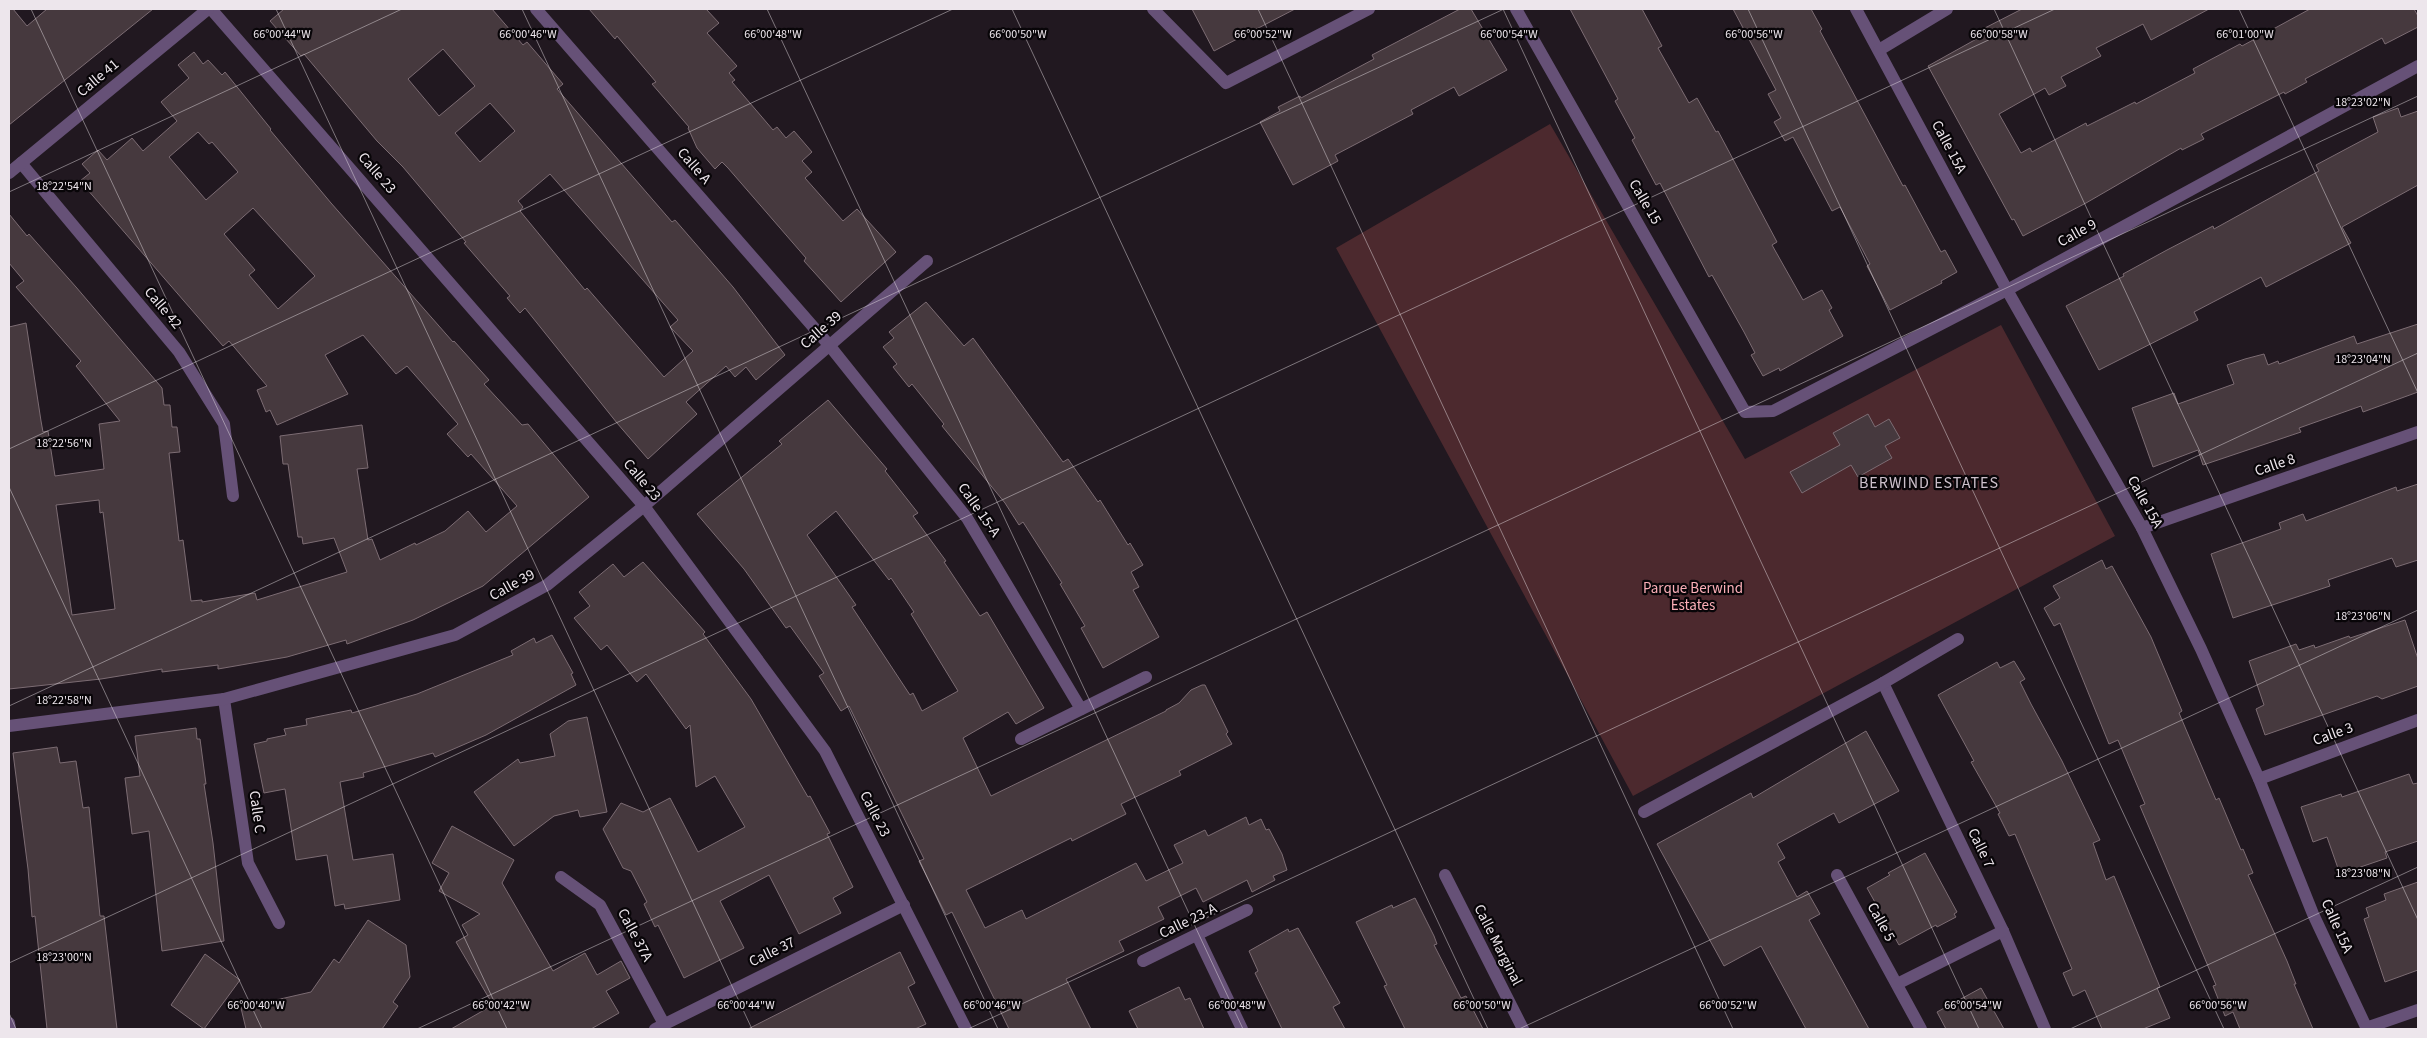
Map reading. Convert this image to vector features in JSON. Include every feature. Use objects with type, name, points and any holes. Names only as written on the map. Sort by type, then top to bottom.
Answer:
[{"type":"street","name":"Calle 41","points":[[9,173],[209,9]]},
{"type":"street","name":"Calle 23","points":[[209,9],[644,506],[825,751],[966,1029]]},
{"type":"street","name":"Calle A","points":[[536,9],[829,345]]},
{"type":"street","points":[[1153,9],[1226,83],[1369,9]]},
{"type":"street","name":"Calle 15","points":[[1516,9],[1745,412]]},
{"type":"street","name":"Calle 15A","points":[[1856,9],[2007,290],[2142,528],[2201,649],[2258,779],[2313,914],[2367,1029]]},
{"type":"street","points":[[1879,50],[1947,9]]},
{"type":"street","name":"Calle 9","points":[[1745,412],[1773,411],[2007,290],[2418,66]]},
{"type":"street","name":"Calle 42","points":[[21,163],[179,352],[224,424],[233,496]]},
{"type":"street","name":"Calle 39","points":[[9,726],[224,699],[454,636],[547,585],[644,506],[927,261]]},
{"type":"street","name":"Calle 15-A","points":[[829,345],[967,518],[1081,709]]},
{"type":"street","name":"Calle 8","points":[[2142,528],[2418,432]]},
{"type":"street","points":[[1644,812],[1882,683],[1958,639]]},
{"type":"street","points":[[1021,740],[1146,677]]},
{"type":"street","name":"Calle 7","points":[[1882,683],[2003,931],[2045,1029]]},
{"type":"street","name":"Calle C","points":[[224,699],[248,863],[279,922]]},
{"type":"street","name":"Calle 3","points":[[2258,779],[2418,720]]},
{"type":"street","name":"Calle Marginal","points":[[1445,875],[1523,1029]]},
{"type":"street","name":"Calle 5","points":[[1837,875],[1921,1029]]},
{"type":"street","name":"Calle 37A","points":[[560,877],[600,905],[660,1027]]},
{"type":"street","name":"Calle 37","points":[[660,1027],[904,905]]},
{"type":"street","name":"Calle 23-A","points":[[1142,961],[1247,910]]},
{"type":"street","points":[[1897,984],[2003,931]]},
{"type":"street","points":[[1197,935],[1242,1029]]},
{"type":"street","points":[[2367,1029],[2418,1010]]},
{"type":"street","points":[[9,1023],[10,1029]]},
{"type":"green space","name":"Parque Berwind Estates","points":[[1550,124],[1745,459],[2001,325],[2115,536],[1633,796],[1336,248]]},
{"type":"building","points":[[9,9],[13,9],[27,26],[47,9],[153,9],[9,125]]},
{"type":"building","points":[[284,9],[492,9],[523,45],[527,42],[563,84],[557,89],[672,222],[675,220],[733,287],[785,355],[756,380],[746,367],[735,377],[726,366],[686,402],[697,414],[648,459],[525,308],[520,313],[507,298],[510,296],[464,243],[466,242],[403,167],[377,141],[304,54],[301,56],[270,21]],"holes":[[[443,49],[475,86],[439,116],[408,79]],[[490,103],[515,131],[480,162],[455,133]],[[550,174],[678,320],[670,327],[693,351],[664,377],[587,288],[585,290],[520,211],[523,207],[518,201]]]},
{"type":"building","points":[[589,9],[706,9],[719,23],[707,33],[737,66],[729,73],[735,80],[732,82],[773,130],[777,127],[786,138],[794,131],[812,152],[802,161],[812,172],[805,178],[843,221],[857,209],[896,252],[841,302],[804,261],[806,258],[728,168],[722,162],[715,169],[697,148],[689,127],[652,84],[656,82],[617,36],[615,39]]},
{"type":"building","points":[[1192,9],[1295,9],[1214,51]]},
{"type":"building","points":[[1460,9],[1471,9],[1507,70],[1459,96],[1454,87],[1411,110],[1413,114],[1335,155],[1338,161],[1293,185],[1260,122],[1280,111],[1278,107],[1300,96],[1301,98],[1374,59],[1372,55]]},
{"type":"building","points":[[1570,9],[1642,9],[1662,46],[1658,48],[1689,103],[1697,98],[1716,132],[1718,131],[1777,242],[1772,245],[1803,300],[1822,290],[1832,308],[1829,310],[1843,336],[1780,371],[1779,368],[1763,376],[1751,355],[1755,353],[1744,332],[1712,275],[1709,277],[1660,183],[1656,185],[1632,140],[1635,138],[1615,101],[1618,99]]},
{"type":"building","points":[[1733,9],[1811,9],[1822,29],[1820,31],[1903,186],[1905,185],[1941,252],[1945,250],[1957,272],[1941,281],[1942,283],[1890,310],[1867,266],[1870,264],[1840,207],[1832,211],[1793,137],[1785,141],[1774,122],[1781,118],[1768,94],[1776,90]]},
{"type":"building","points":[[2022,9],[2209,9],[2151,40],[2143,24],[2096,48],[2101,56],[2061,77],[2066,86],[2049,95],[2045,88],[1999,114],[2021,153],[2030,148],[2032,152],[2086,123],[2087,126],[2135,102],[2136,104],[2195,73],[2193,69],[2240,44],[2242,46],[2310,9],[2414,9],[2418,16],[2418,27],[2385,44],[2382,38],[2305,79],[2307,82],[2285,94],[2284,92],[2201,134],[2204,139],[2182,150],[2181,148],[2086,203],[2023,236],[2014,219],[2012,220],[1928,66],[1980,37],[1977,32]]},
{"type":"building","points":[[194,52],[203,64],[208,60],[222,75],[225,72],[270,130],[331,203],[453,342],[489,380],[484,384],[522,425],[528,424],[589,497],[483,586],[413,620],[347,644],[346,640],[287,657],[218,669],[218,665],[162,672],[162,669],[101,679],[9,689],[9,327],[26,323],[43,432],[48,431],[55,476],[104,469],[99,424],[120,421],[76,366],[81,361],[16,287],[24,281],[9,263],[9,214],[27,236],[29,234],[76,287],[162,388],[164,405],[170,405],[172,427],[177,427],[180,452],[169,453],[179,541],[183,540],[191,601],[202,600],[202,602],[255,593],[257,600],[347,572],[334,538],[303,544],[302,537],[298,537],[288,464],[283,464],[280,436],[362,425],[368,468],[357,469],[368,540],[372,539],[380,560],[445,531],[468,511],[486,532],[517,506],[471,454],[468,457],[447,434],[458,424],[407,366],[396,374],[363,335],[325,355],[348,394],[277,425],[270,410],[266,412],[257,390],[267,386],[229,341],[223,346],[80,181],[90,173],[82,164],[98,150],[107,160],[132,138],[143,151],[177,121],[161,102],[189,78],[178,65]],"holes":[[[198,132],[209,144],[212,142],[238,172],[206,200],[169,157]],[[253,208],[315,276],[278,309],[249,275],[255,270],[224,234]],[[99,500],[100,513],[103,512],[115,609],[72,615],[56,505]]]},
{"type":"building","points":[[2398,108],[2401,117],[2418,111],[2418,185],[2342,227],[2351,243],[2266,287],[2261,277],[2194,312],[2198,320],[2099,370],[2066,306],[2124,276],[2123,274],[2167,250],[2213,226],[2214,229],[2319,171],[2316,165],[2378,132],[2373,117]]},
{"type":"building","points":[[926,302],[964,346],[973,338],[1063,462],[1068,459],[1098,502],[1100,500],[1128,545],[1130,543],[1143,565],[1131,572],[1139,587],[1133,590],[1159,637],[1103,668],[1081,628],[1085,626],[1060,584],[1062,583],[1023,522],[1019,525],[1005,503],[942,426],[944,424],[912,384],[909,387],[893,367],[897,364],[883,347],[894,338],[889,332]]},
{"type":"building","points":[[2418,324],[2418,392],[2363,412],[2361,406],[2299,428],[2301,432],[2203,465],[2198,450],[2153,467],[2132,408],[2174,393],[2178,404],[2234,384],[2227,365],[2245,359],[2264,354],[2268,365],[2278,361],[2279,364],[2354,336],[2357,344]]},
{"type":"building","points":[[828,400],[887,469],[885,471],[918,513],[913,516],[946,561],[944,562],[980,616],[987,612],[1044,708],[1016,724],[1008,712],[963,738],[991,796],[1166,711],[1179,703],[1191,690],[1205,685],[1232,744],[1179,771],[1181,775],[1121,804],[1126,814],[1072,841],[1071,838],[966,890],[985,928],[1022,910],[1026,919],[1136,863],[1146,881],[1183,863],[1174,845],[1205,830],[1208,836],[1246,817],[1249,825],[1261,819],[1266,830],[1269,829],[1282,854],[1287,870],[1273,876],[1275,880],[1252,892],[1247,880],[1203,902],[1196,888],[1158,907],[1164,919],[1119,941],[1124,951],[1066,979],[1091,1029],[1009,1029],[952,912],[946,915],[919,861],[924,859],[849,706],[841,711],[819,676],[824,673],[790,626],[786,628],[744,569],[697,514],[782,444],[779,441]],"holes":[[[836,511],[889,580],[891,578],[914,612],[911,614],[958,691],[922,711],[913,693],[910,695],[852,607],[856,605],[807,535]]]},
{"type":"building","points":[[1868,414],[1875,427],[1889,419],[1900,438],[1885,446],[1892,458],[1858,477],[1851,465],[1802,493],[1790,472],[1840,445],[1833,433]]},
{"type":"building","points":[[2418,484],[2418,560],[2396,567],[2392,558],[2328,580],[2330,586],[2233,618],[2211,554],[2281,529],[2279,523],[2303,514],[2306,521],[2396,487],[2397,491]]},
{"type":"building","points":[[2102,560],[2106,569],[2112,566],[2151,637],[2182,711],[2179,713],[2216,800],[2219,798],[2253,873],[2248,875],[2287,961],[2296,984],[2294,984],[2313,1029],[2240,1029],[2233,1012],[2225,1016],[2213,986],[2216,985],[2140,806],[2145,804],[2118,740],[2109,744],[2060,623],[2054,626],[2044,608],[2060,598],[2053,586]]},
{"type":"building","points":[[643,562],[705,632],[703,634],[751,699],[808,797],[810,796],[830,833],[827,834],[853,887],[833,898],[841,913],[799,934],[769,875],[720,901],[744,948],[684,978],[658,925],[655,927],[644,904],[647,902],[631,871],[623,868],[603,829],[621,803],[643,812],[670,798],[698,852],[745,827],[715,776],[696,787],[690,725],[686,729],[646,674],[637,682],[607,645],[601,650],[574,618],[590,606],[579,592],[613,564],[624,577]]},
{"type":"building","points":[[2405,620],[2418,659],[2418,686],[2382,699],[2377,696],[2265,735],[2256,709],[2264,705],[2249,661],[2296,644],[2299,650],[2314,645],[2315,648]]},
{"type":"building","points":[[552,635],[573,673],[571,674],[576,685],[486,735],[435,757],[433,753],[363,773],[364,777],[340,782],[353,860],[393,854],[400,900],[345,909],[344,904],[335,906],[327,855],[296,860],[285,789],[264,793],[254,744],[286,735],[284,729],[307,725],[306,719],[351,710],[352,713],[417,694],[513,655],[511,651],[534,638],[536,643]]},
{"type":"building","points":[[2014,661],[2025,679],[2020,682],[2062,761],[2100,840],[2093,843],[2106,880],[2114,876],[2160,987],[2157,988],[2170,1018],[2143,1029],[2102,1029],[2085,990],[2073,996],[2063,973],[2072,969],[2015,834],[2009,836],[1998,814],[2000,813],[1971,762],[1974,761],[1938,695],[1997,662],[2000,668]]},
{"type":"building","points":[[587,717],[607,812],[580,817],[578,810],[554,816],[514,846],[474,792],[518,759],[520,763],[555,756],[550,734],[568,721]]},
{"type":"building","points":[[196,728],[197,739],[200,739],[206,784],[204,784],[224,941],[162,951],[149,831],[132,834],[125,778],[140,776],[135,736]]},
{"type":"building","points":[[1866,731],[1899,791],[1839,823],[1834,813],[1777,844],[1785,858],[1778,862],[1797,897],[1807,891],[1820,914],[1809,920],[1869,1029],[1806,1029],[1761,946],[1724,966],[1657,844],[1751,793],[1753,798]]},
{"type":"building","points":[[57,747],[60,763],[76,761],[83,808],[89,807],[100,916],[104,916],[117,1029],[47,1029],[35,916],[32,917],[28,869],[13,753]]},
{"type":"building","points":[[2409,774],[2413,784],[2418,783],[2418,841],[2385,852],[2387,858],[2340,874],[2327,837],[2313,842],[2301,807],[2341,794],[2342,797]]},
{"type":"building","points":[[452,826],[514,860],[502,883],[553,971],[585,953],[597,975],[621,961],[630,978],[606,991],[619,1013],[591,1029],[451,1029],[493,1005],[456,942],[468,935],[462,925],[480,914],[439,891],[449,873],[432,863]]},
{"type":"building","points":[[1925,853],[1957,912],[1954,914],[1956,917],[1937,927],[1936,925],[1899,945],[1867,888],[1890,875],[1888,873]]},
{"type":"building","points":[[2418,882],[2418,970],[2385,982],[2364,919],[2369,917],[2366,908],[2386,900],[2384,894]]},
{"type":"building","points":[[1415,898],[1434,936],[1437,944],[1434,945],[1461,998],[1466,996],[1483,1029],[1405,1029],[1384,986],[1387,985],[1356,922],[1392,905],[1393,908]]},
{"type":"building","points":[[368,920],[406,945],[410,977],[393,1002],[398,1006],[382,1029],[246,1029],[241,1008],[311,992],[334,959],[339,963]]},
{"type":"building","points":[[1298,928],[1340,1003],[1333,1007],[1345,1029],[1282,1029],[1255,973],[1258,971],[1249,951],[1288,929],[1289,932]]},
{"type":"building","points":[[900,952],[915,983],[908,987],[926,1024],[915,1029],[748,1029]]},
{"type":"building","points":[[205,954],[240,980],[204,1029],[171,1005]]},
{"type":"building","points":[[1179,987],[1185,1000],[1190,998],[1204,1029],[1138,1029],[1129,1011]]},
{"type":"building","points":[[1981,988],[2004,1029],[1946,1029],[1937,1012]]},
{"type":"district","name":"BERWIND ESTATES","points":[[1929,483]]}]
